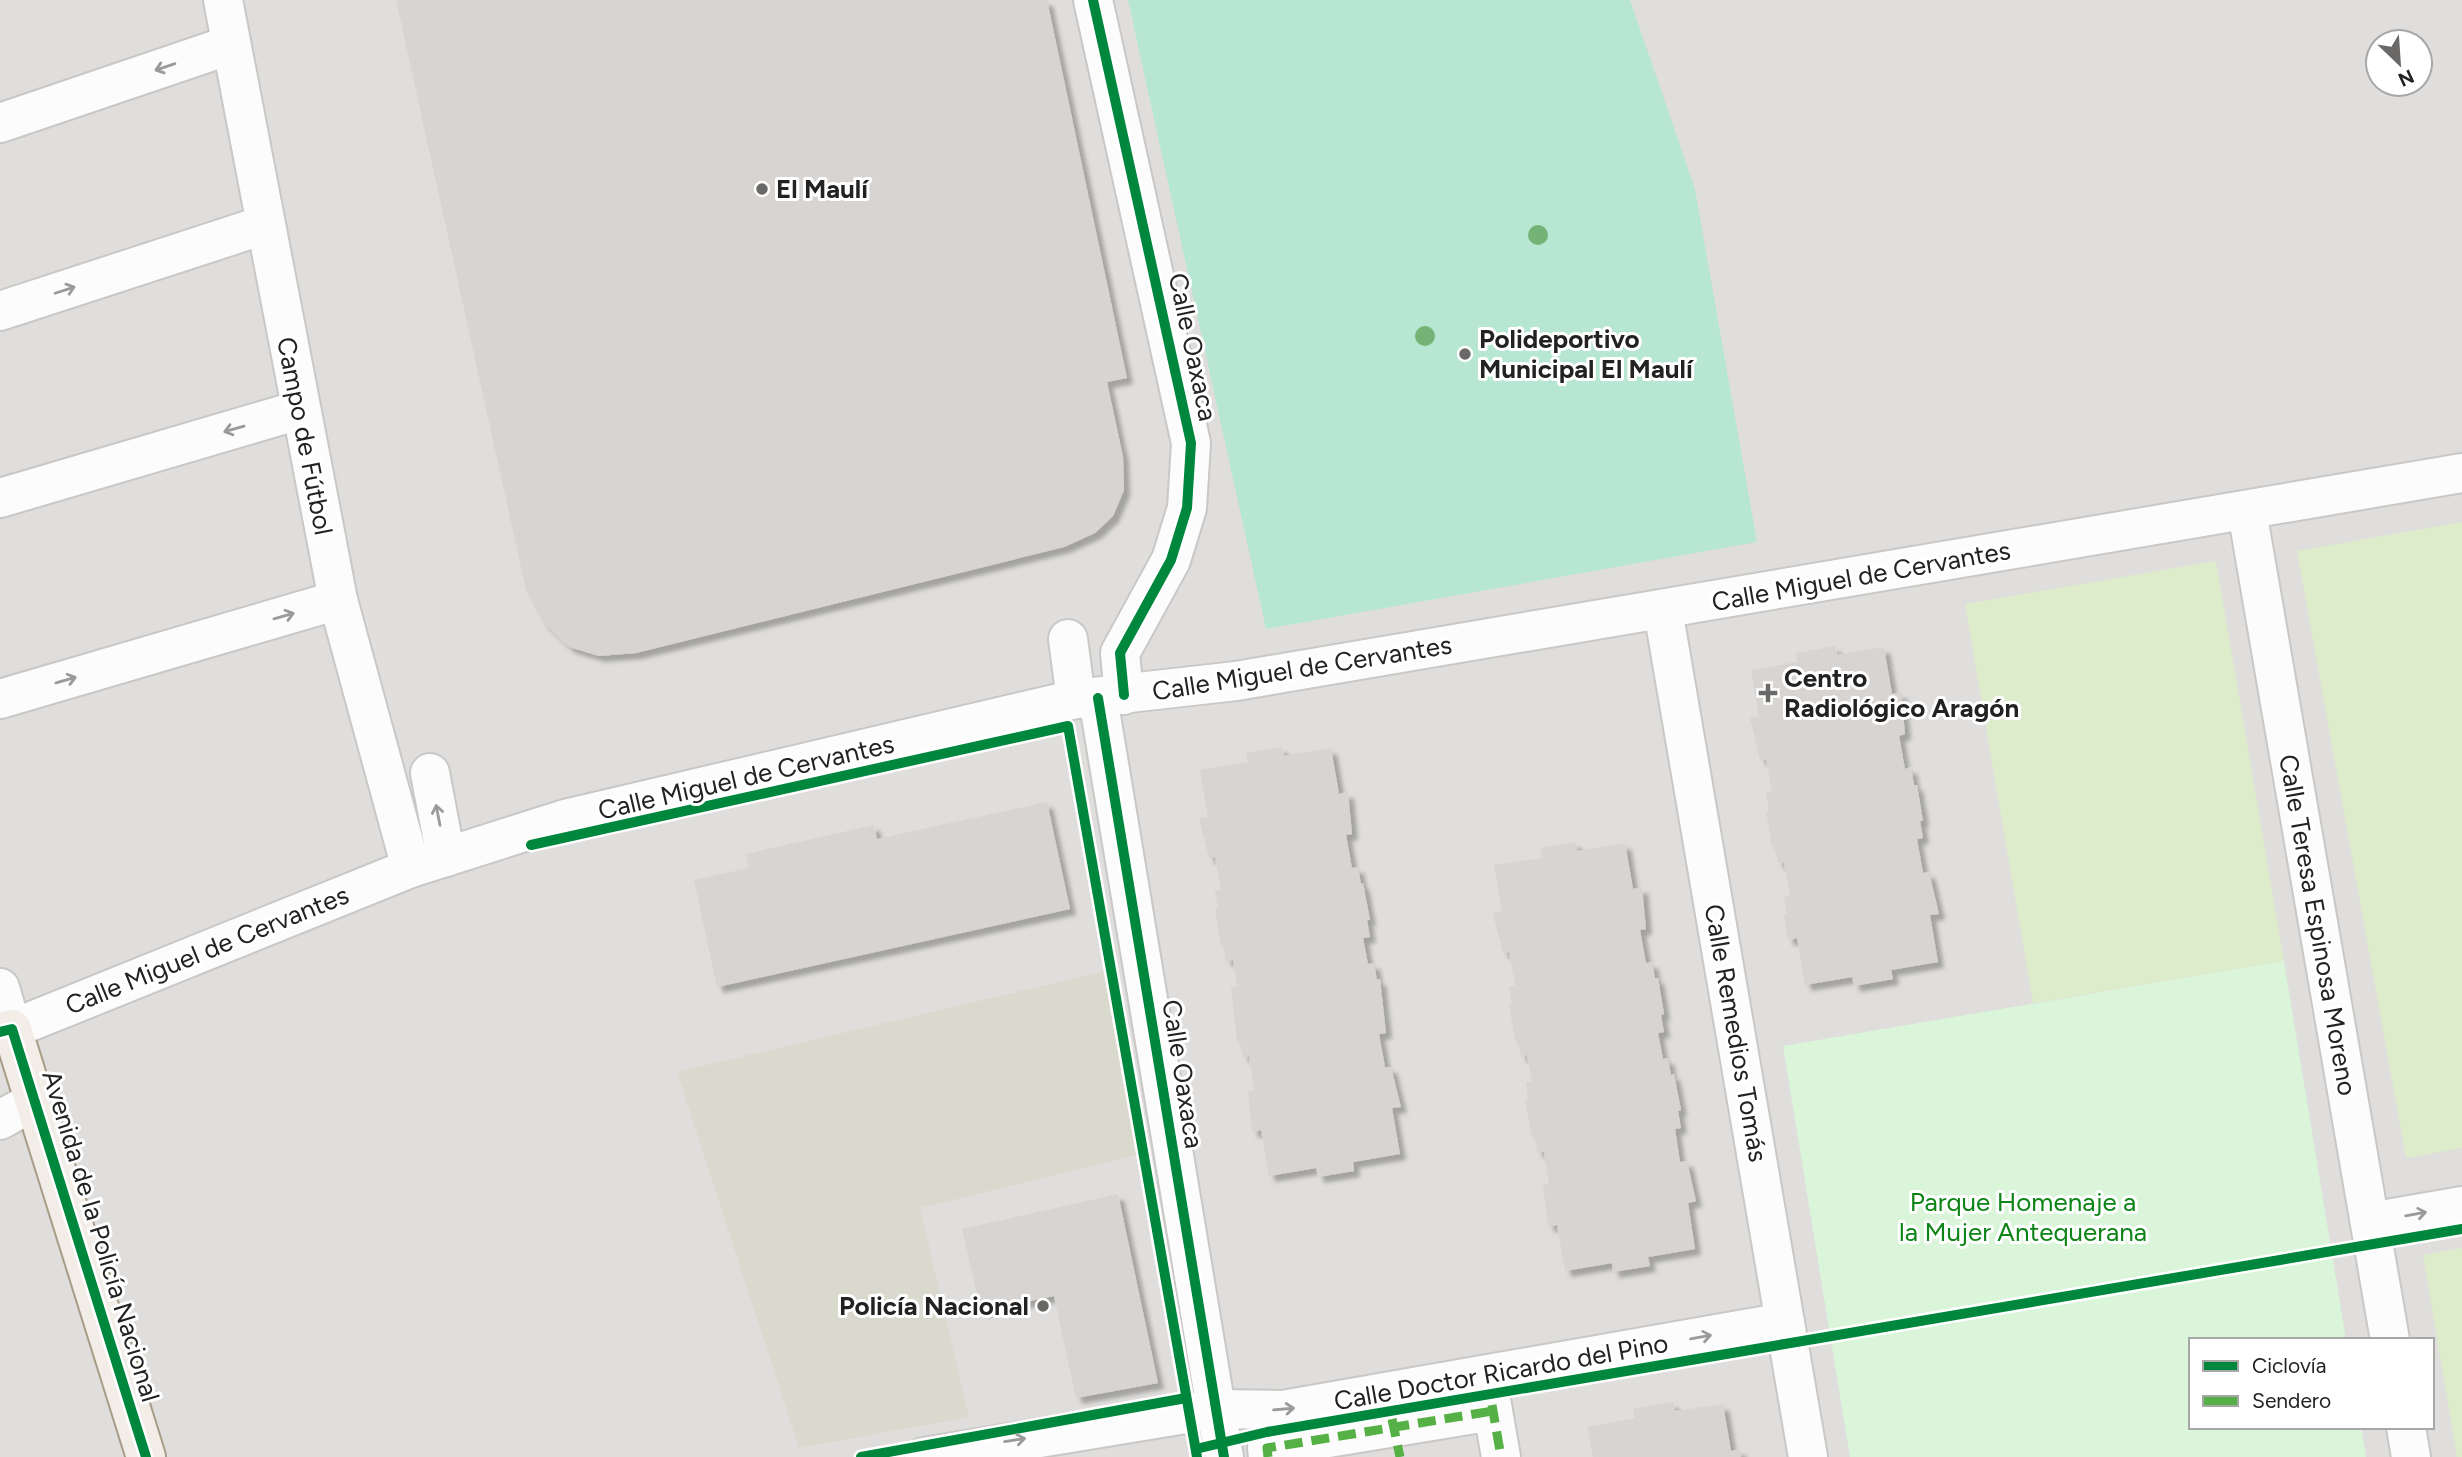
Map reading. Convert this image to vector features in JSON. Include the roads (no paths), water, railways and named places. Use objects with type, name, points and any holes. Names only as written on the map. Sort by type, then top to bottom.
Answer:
[{"type":"main road","name":"Avenida de la Policía Nacional","points":[[6,1031],[34,1101],[146,1457]]},
{"type":"street","name":"Campo de Fútbol","points":[[223,0],[299,410],[338,600],[428,862]]},
{"type":"street","name":"Calle Oaxaca","points":[[1093,0],[1191,443],[1187,508],[1171,560],[1099,697],[1224,1457]]},
{"type":"street","points":[[0,123],[230,45]]},
{"type":"street","points":[[0,311],[264,225]]},
{"type":"street","points":[[0,498],[299,410]]},
{"type":"street","name":"Calle Miguel de Cervantes","points":[[6,1031],[428,862],[565,819],[1099,697],[1236,681],[2462,473]]},
{"type":"street","name":"Calle Teresa Espinosa Moreno","points":[[2246,511],[2390,1338]]},
{"type":"street","points":[[0,699],[338,600]]},
{"type":"street","name":"Calle Remedios Tomás","points":[[1663,610],[1808,1457]]},
{"type":"street","points":[[1068,639],[1099,697]]},
{"type":"street","points":[[428,862],[430,773]]},
{"type":"street","name":"Avenida de la Policía Nacional","points":[[0,988],[6,1031]]},
{"type":"street","points":[[0,1120],[34,1101]]},
{"type":"street","points":[[2370,1222],[2462,1206]]},
{"type":"street","name":"Calle Doctor Ricardo del Pino","points":[[924,1457],[1216,1409],[1283,1410],[1785,1322]]},
{"type":"street","points":[[1269,1457],[1267,1448],[1395,1432],[1492,1403],[1501,1457]]},
{"type":"street","points":[[2406,1429],[2411,1457]]},
{"type":"place","name":"El Maulí","points":[[762,189]]},
{"type":"place","name":"Polideportivo Municipal El Maulí","points":[[1465,354]]},
{"type":"place","name":"Centro Radiológico Aragón","points":[[1768,693]]},
{"type":"place","name":"Policía Nacional","points":[[1043,1306]]},
{"type":"park label","name":"Parque Homenaje a la Mujer Antequerana","points":[[2023,1217]]}]
